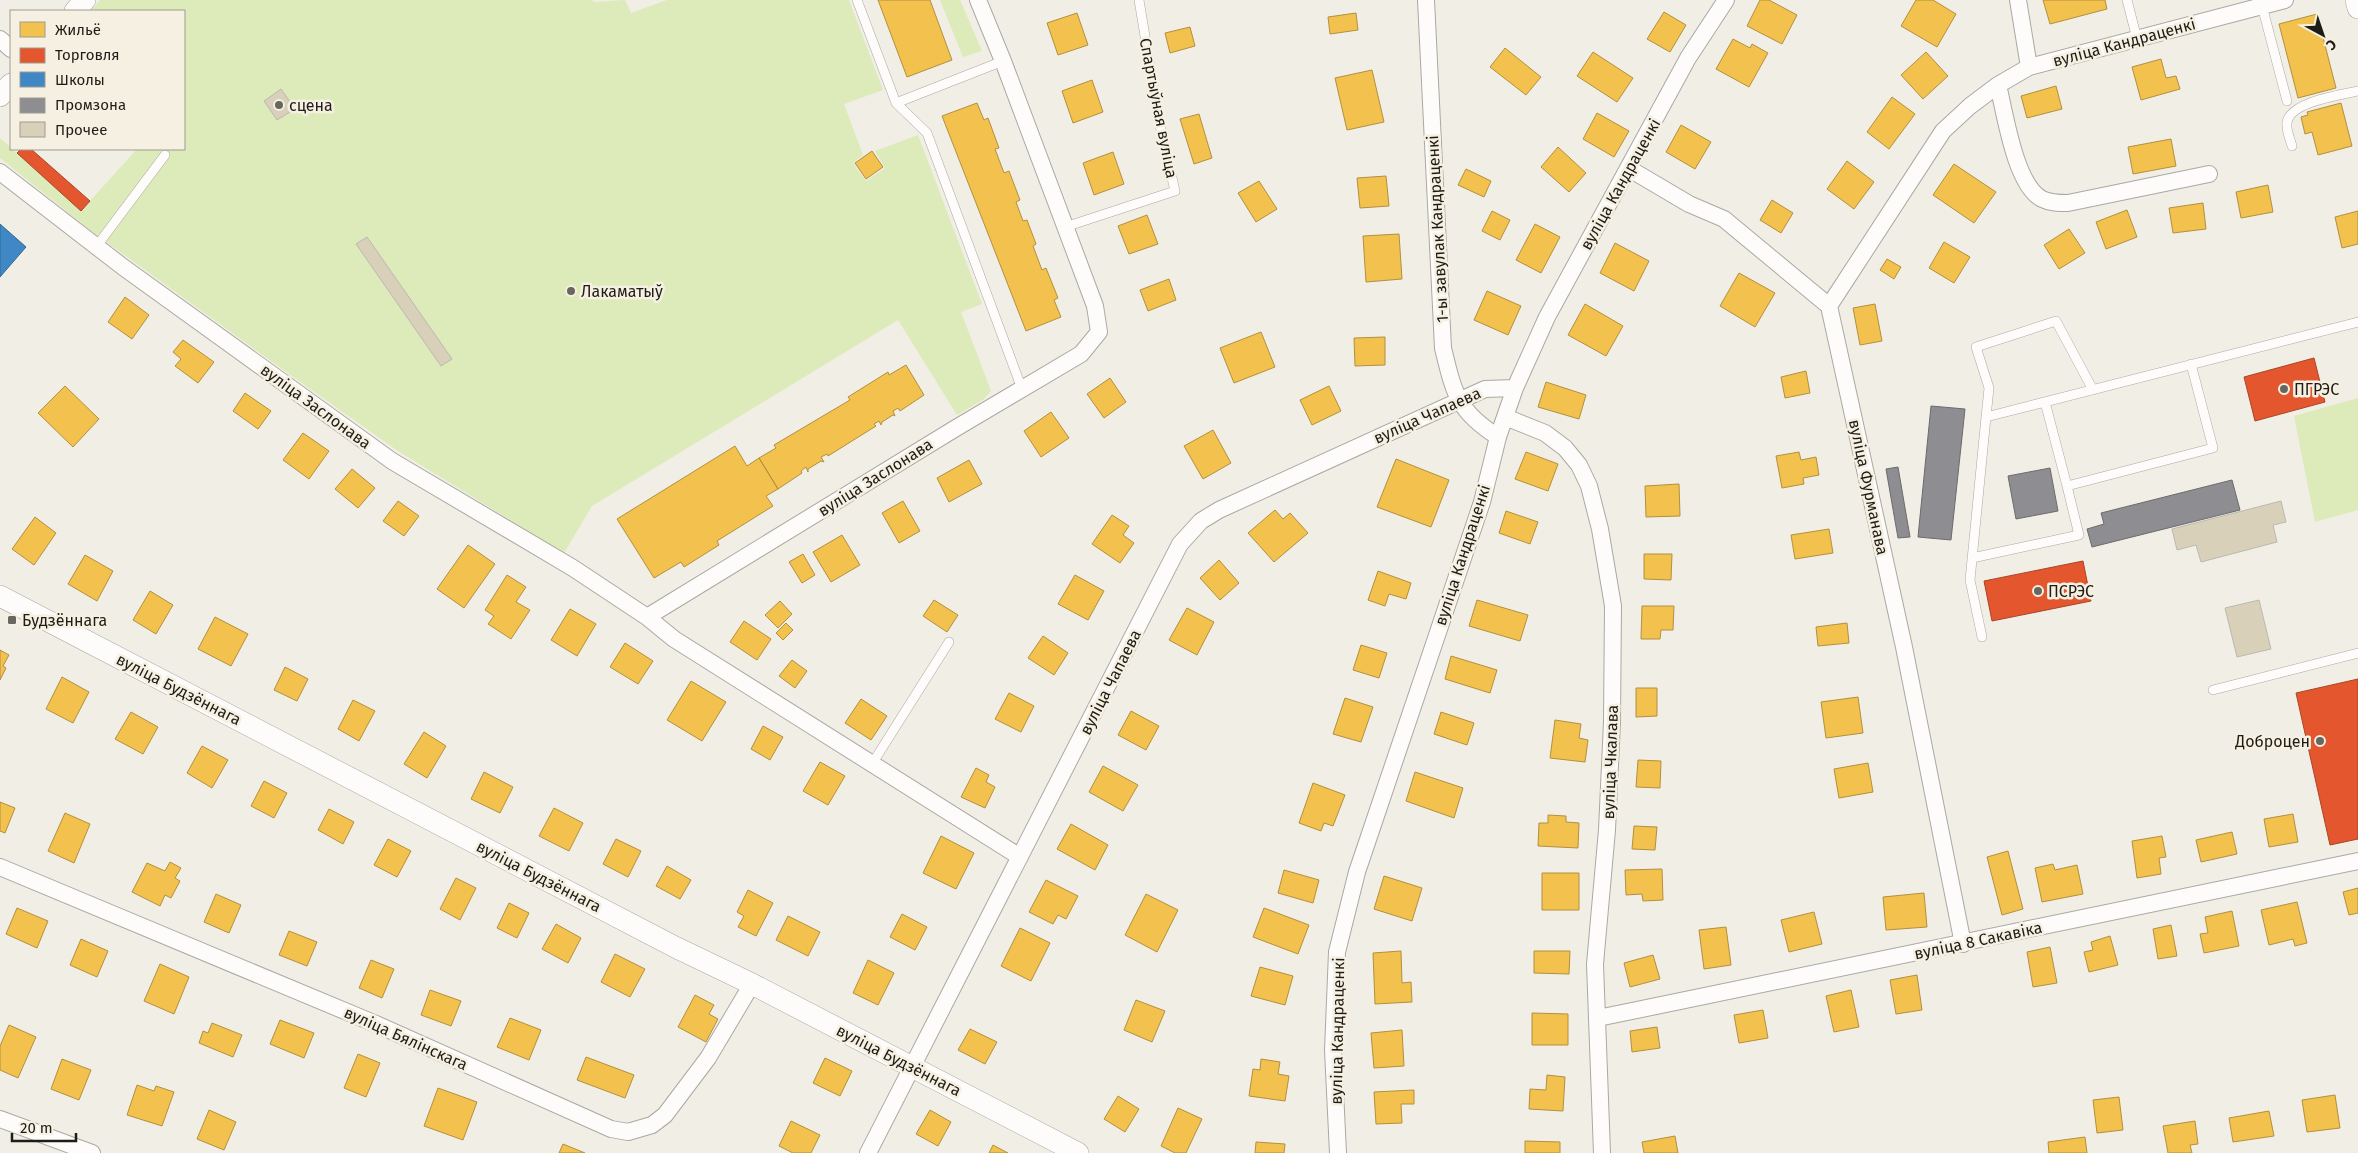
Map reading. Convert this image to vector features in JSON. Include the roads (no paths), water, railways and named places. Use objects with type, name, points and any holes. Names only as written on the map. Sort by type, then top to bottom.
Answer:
[{"type":"street","points":[[76,10],[85,0]]},
{"type":"street","points":[[978,0],[1066,227]]},
{"type":"street","name":"1-ы завулак Кандраценкі","points":[[1426,0],[1443,348],[1457,400],[1476,423],[1498,437]]},
{"type":"street","name":"вуліца Кандраценкі","points":[[1338,1153],[1333,1050],[1337,952],[1357,872],[1482,502],[1498,437],[1515,388],[1547,317],[1688,58],[1726,0]]},
{"type":"street","name":"вуліца Кандраценкі","points":[[2018,0],[2029,67],[2138,39],[2261,3],[2285,0]]},
{"type":"street","points":[[2356,0],[2358,8]]},
{"type":"street","points":[[0,39],[10,48]]},
{"type":"street","points":[[1628,168],[1689,204],[1724,219],[1829,306],[1943,131],[1970,106],[1998,85],[2029,67]]},
{"type":"street","points":[[0,96],[10,85]]},
{"type":"street","points":[[1998,85],[2018,166],[2030,188],[2040,198],[2054,203],[2068,203],[2209,174]]},
{"type":"street","name":"вуліца Заслонава","points":[[0,172],[96,247],[392,461],[573,568],[647,617],[674,639],[1020,858]]},
{"type":"street","name":"вуліца Заслонава","points":[[647,617],[1081,354],[1099,332],[1095,306],[1066,227]]},
{"type":"street","name":"вуліца Фурманава","points":[[1829,306],[1904,648],[1963,944]]},
{"type":"street","name":"вуліца Чапаева","points":[[868,1153],[1180,544],[1202,521],[1219,510],[1457,400],[1485,389],[1515,388]]},
{"type":"street","name":"вуліца Чкалава","points":[[1505,417],[1545,433],[1565,448],[1579,465],[1589,486],[1600,529],[1613,606],[1612,722],[1607,830],[1595,964],[1602,1153]]},
{"type":"street","name":"вуліца Будзённага","points":[[0,596],[666,942],[752,984],[1078,1153]]},
{"type":"street","name":"вуліца 8 Сакавіка","points":[[1598,1018],[2358,861]]},
{"type":"street","name":"вуліца Бялінскага","points":[[0,867],[376,1024],[611,1129],[628,1132],[652,1125],[665,1114],[708,1058],[752,984]]},
{"type":"street","points":[[0,1119],[92,1153]]},
{"type":"lane","points":[[857,0],[896,103],[927,133],[1022,389]]},
{"type":"lane","name":"Спартыўная вуліца","points":[[1066,227],[1175,191],[1159,121],[1139,0]]},
{"type":"lane","points":[[2128,0],[2138,39]]},
{"type":"lane","points":[[2261,3],[2287,101]]},
{"type":"lane","points":[[896,103],[1003,61]]},
{"type":"lane","points":[[2292,146],[2286,125],[2288,117],[2297,108],[2358,91]]},
{"type":"lane","points":[[96,247],[165,155]]},
{"type":"lane","points":[[1982,637],[1970,580],[1989,388],[1976,347],[2056,321],[2093,390]]},
{"type":"lane","points":[[1986,417],[2358,322]]},
{"type":"lane","points":[[2067,486],[2213,448],[2192,364]]},
{"type":"lane","points":[[1972,558],[2079,535],[2046,402]]},
{"type":"lane","points":[[872,764],[950,642]]},
{"type":"lane","points":[[2213,690],[2358,653]]},
{"type":"place","name":"сцена","points":[[279,105]]},
{"type":"place","name":"Лакаматыў","points":[[571,291]]},
{"type":"place","name":"ПГРЭС","points":[[2284,389]]},
{"type":"place","name":"ПСРЭС","points":[[2038,591]]},
{"type":"place","name":"Будзённага","points":[[12,620]]},
{"type":"place","name":"Доброцен","points":[[2320,741]]}]
